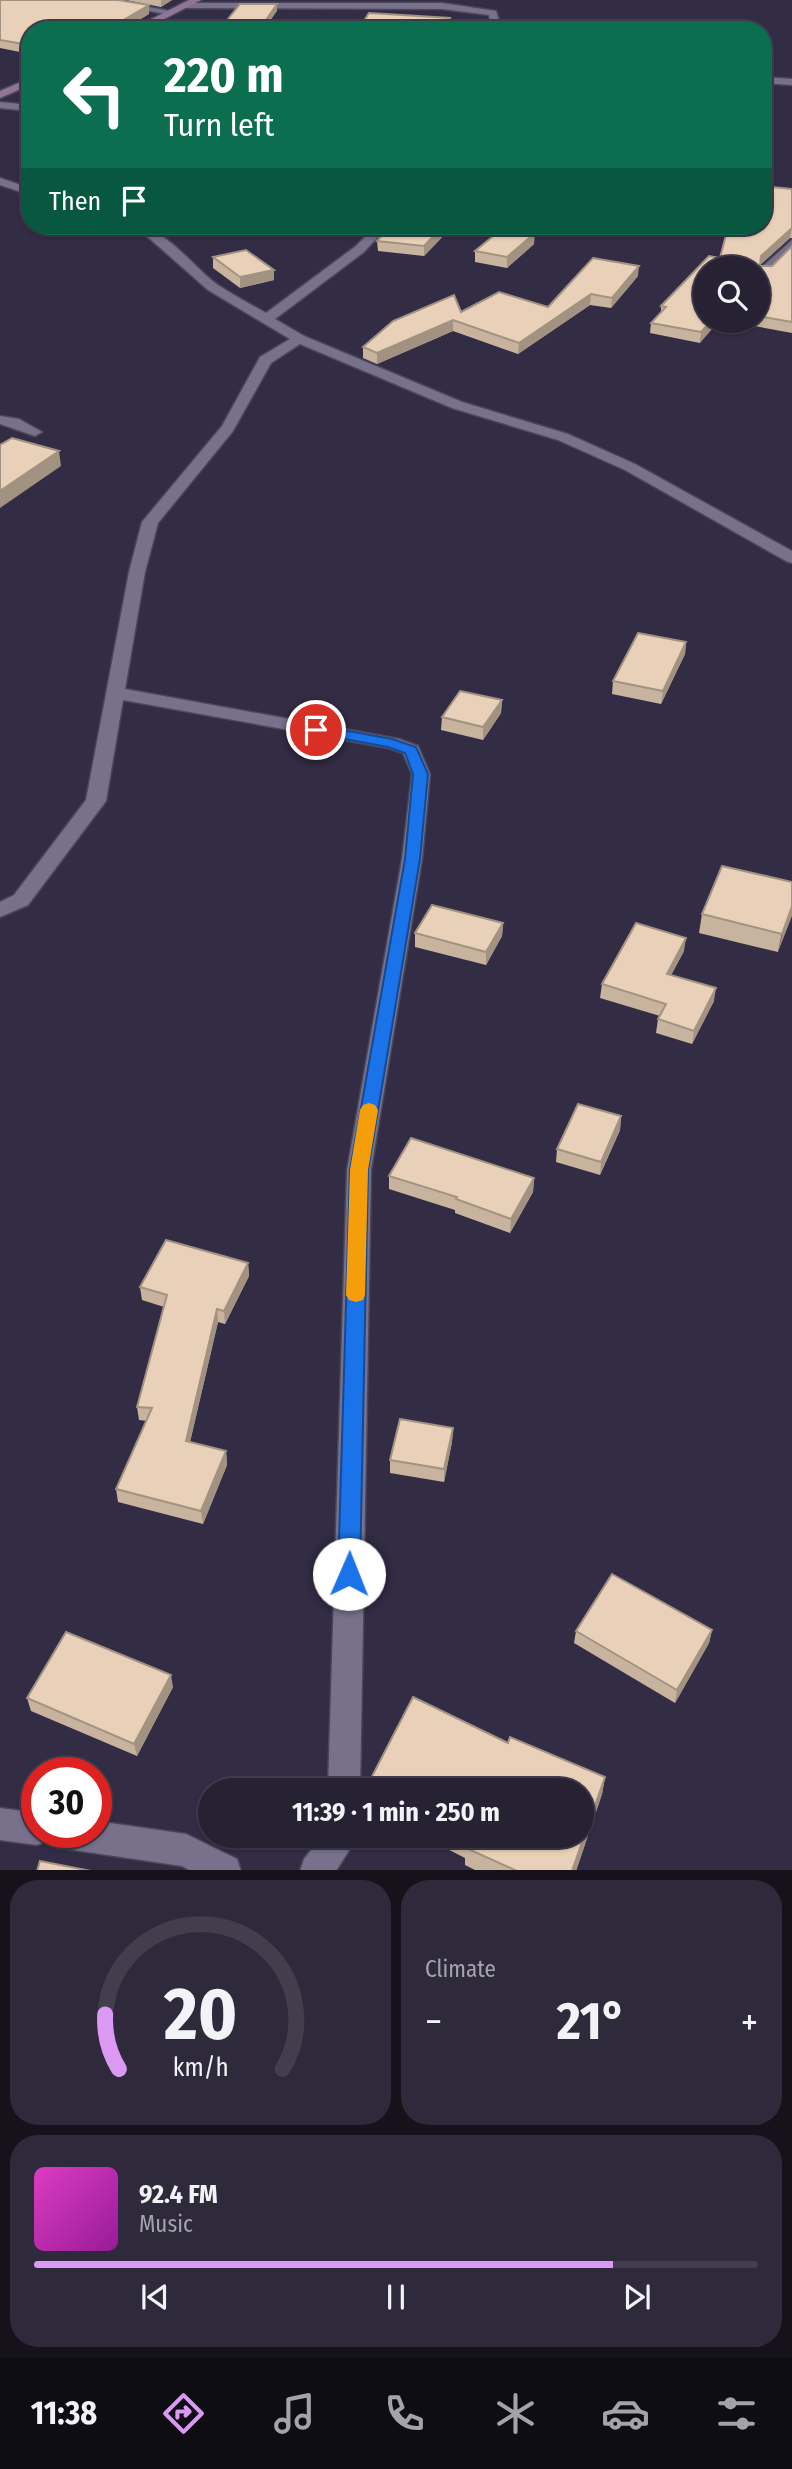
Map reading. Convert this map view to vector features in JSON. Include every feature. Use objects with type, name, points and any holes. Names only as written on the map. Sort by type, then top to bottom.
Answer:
[{"type":"street","points":[[94,0],[171,12]]},
{"type":"street","points":[[153,21],[195,0]]},
{"type":"street","points":[[183,6],[442,6],[493,13],[495,21]]},
{"type":"street","points":[[772,81],[792,82]]},
{"type":"street","points":[[0,95],[21,84]]},
{"type":"street","points":[[0,105],[21,107]]},
{"type":"street","points":[[0,181],[21,189]]},
{"type":"street","points":[[772,191],[792,193]]},
{"type":"street","points":[[151,235],[213,286],[299,339],[457,405],[563,437],[619,462],[792,558]]},
{"type":"street","points":[[265,320],[360,249],[373,235]]},
{"type":"street","points":[[770,266],[792,244]]},
{"type":"street","points":[[0,910],[21,900],[96,801],[137,572],[150,522],[228,428],[265,360],[299,339]]},
{"type":"street","points":[[0,420],[13,422],[35,432]]},
{"type":"street","points":[[115,694],[392,743],[411,750],[421,774],[412,859],[359,1170],[344,1778]]},
{"type":"street","points":[[0,1824],[21,1827]]},
{"type":"street","points":[[112,1839],[186,1850],[223,1870]]},
{"type":"street","points":[[317,1870],[333,1848]]},
{"type":"building","points":[[0,0],[118,0],[149,5],[122,21],[21,21],[21,44],[0,40]]},
{"type":"building","points":[[240,4],[277,4],[265,21],[226,21]]},
{"type":"building","points":[[369,13],[450,18],[448,21],[364,21]]},
{"type":"building","points":[[772,187],[792,189],[792,228],[761,256],[721,256],[726,235],[772,235]]},
{"type":"building","points":[[382,235],[434,235],[424,246],[377,241]]},
{"type":"building","points":[[494,235],[533,235],[507,257],[475,251]]},
{"type":"building","points":[[792,246],[792,322],[770,318],[770,266]]},
{"type":"building","points":[[246,250],[274,270],[240,277],[213,257]]},
{"type":"building","points":[[593,258],[639,266],[612,298],[591,294],[519,343],[453,320],[377,353],[363,347],[393,321],[454,295],[461,312],[499,292],[548,307]]},
{"type":"building","points":[[693,273],[693,331],[651,323],[666,307],[661,306]]},
{"type":"building","points":[[12,438],[59,451],[0,491],[0,445]]},
{"type":"building","points":[[638,633],[686,642],[663,691],[613,681]]},
{"type":"building","points":[[460,691],[502,700],[483,727],[442,717]]},
{"type":"building","points":[[722,866],[792,882],[792,906],[782,934],[702,914]]},
{"type":"building","points":[[432,905],[503,923],[486,952],[415,933]]},
{"type":"building","points":[[636,923],[686,938],[667,974],[716,988],[694,1031],[658,1019],[666,1004],[602,984]]},
{"type":"building","points":[[578,1104],[621,1116],[601,1162],[557,1149]]},
{"type":"building","points":[[411,1138],[534,1178],[511,1219],[456,1199],[457,1197],[389,1176]]},
{"type":"building","points":[[166,1240],[248,1263],[224,1311],[217,1309],[186,1441],[226,1451],[201,1511],[116,1489],[152,1408],[137,1407],[167,1295],[140,1287]]},
{"type":"building","points":[[400,1419],[453,1428],[444,1469],[390,1460]]},
{"type":"building","points":[[612,1574],[712,1630],[677,1690],[576,1631]]},
{"type":"building","points":[[66,1632],[171,1675],[134,1744],[27,1698]]},
{"type":"building","points":[[413,1697],[508,1743],[510,1737],[605,1777],[594,1808],[594,1778],[371,1778]]},
{"type":"building","points":[[466,1848],[580,1848],[572,1870],[515,1870]]},
{"type":"building","points":[[40,1861],[86,1870],[37,1870]]},
{"type":"slow traffic","points":[[356,1295],[359,1170],[369,1110]]},
{"type":"route","points":[[316,730],[392,743],[411,750],[421,774],[412,859],[359,1170],[349,1574]]}]
